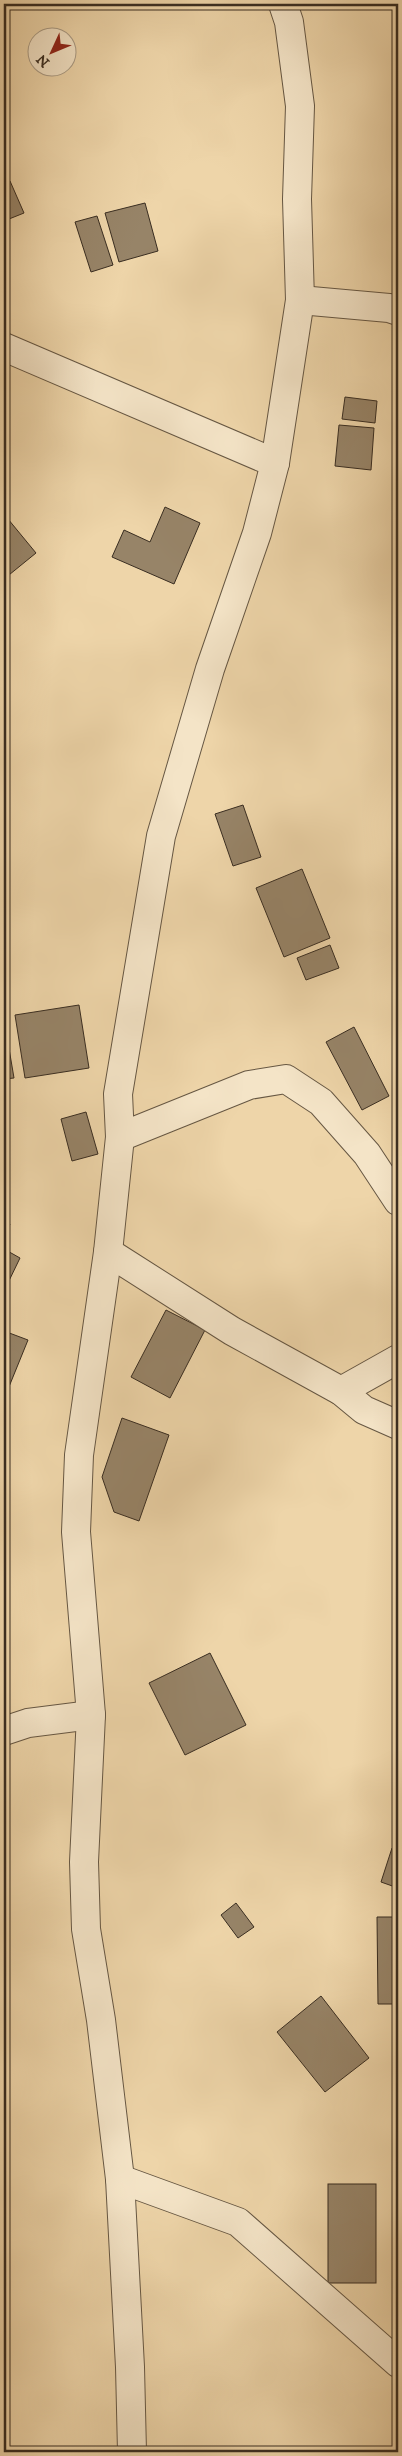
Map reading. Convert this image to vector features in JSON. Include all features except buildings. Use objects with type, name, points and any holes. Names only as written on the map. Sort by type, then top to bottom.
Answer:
[{"type":"street","points":[[132,2452],[130,2367],[120,2179],[101,2020],[86,1929],[84,1862],[91,1716],[76,1532],[78,1455],[108,1252],[120,1137],[118,1094],[160,836],[210,669],[257,533],[275,463],[300,300],[297,198],[300,106],[289,22],[284,4]]},
{"type":"street","points":[[300,300],[389,308],[398,311]]},
{"type":"street","points":[[4,347],[275,463]]},
{"type":"street","points":[[120,1137],[249,1085],[286,1080],[321,1102],[367,1154],[398,1201]]},
{"type":"street","points":[[108,1252],[232,1330],[341,1391],[364,1410],[398,1425]]},
{"type":"street","points":[[341,1391],[398,1360]]},
{"type":"street","points":[[4,1731],[28,1724],[91,1716]]},
{"type":"street","points":[[120,2179],[238,2222],[398,2363]]}]
